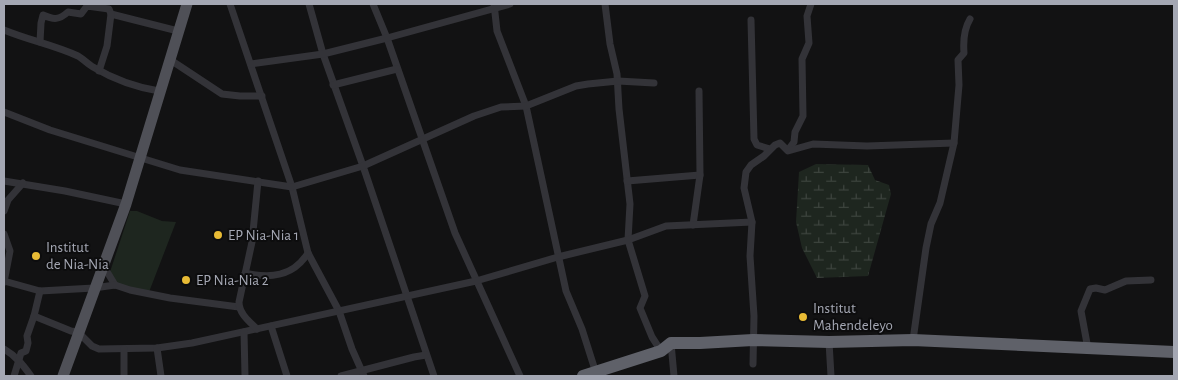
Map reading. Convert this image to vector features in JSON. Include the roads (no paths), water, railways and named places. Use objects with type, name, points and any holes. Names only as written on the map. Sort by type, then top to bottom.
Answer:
[{"type":"highway","points":[[592,375],[660,351],[671,343],[753,340],[829,342],[913,340],[1174,352]]},
{"type":"main road","points":[[63,376],[126,204],[159,90],[187,4]]},
{"type":"street","points":[[230,4],[292,187],[308,254],[339,311],[362,373]]},
{"type":"street","points":[[309,4],[322,54],[363,166],[434,376]]},
{"type":"street","points":[[373,4],[387,38],[451,224],[520,376]]},
{"type":"street","points":[[250,64],[322,54],[387,38],[494,5],[510,4]]},
{"type":"street","points":[[605,4],[610,44],[618,82],[630,204],[628,240],[645,296],[640,308],[652,338],[660,351]]},
{"type":"street","points":[[788,151],[794,142],[795,132],[803,116],[802,59],[808,42],[808,16],[811,4]]},
{"type":"street","points":[[494,5],[497,31],[526,106],[566,291],[582,329],[592,375]]},
{"type":"street","points":[[40,42],[43,15],[54,20],[68,12],[81,14],[87,6],[109,9],[111,14],[107,46],[99,71]]},
{"type":"street","points":[[111,14],[178,31]]},
{"type":"street","points":[[913,340],[926,248],[931,224],[940,203],[954,143],[960,85],[958,60],[964,52],[966,27],[970,19]]},
{"type":"street","points":[[751,20],[754,140],[757,145],[770,149]]},
{"type":"street","points":[[4,30],[80,57],[88,65],[116,80],[159,90]]},
{"type":"street","points":[[169,59],[222,94],[262,96]]},
{"type":"street","points":[[333,85],[397,69]]},
{"type":"street","points":[[4,112],[50,130],[180,170],[292,187],[363,166],[421,138],[486,111],[501,107],[526,106],[576,86],[618,82],[654,83]]},
{"type":"street","points":[[693,225],[700,175],[699,91]]},
{"type":"street","points":[[753,364],[754,316],[750,256],[752,222],[744,188],[746,172],[751,165],[780,143],[788,151]]},
{"type":"street","points":[[788,151],[813,144],[867,146],[954,143]]},
{"type":"street","points":[[627,181],[700,175]]},
{"type":"street","points":[[4,180],[126,204]]},
{"type":"street","points":[[257,329],[239,307],[252,242],[258,181]]},
{"type":"street","points":[[4,211],[8,200],[23,184]]},
{"type":"street","points":[[34,316],[78,332],[92,346],[99,349],[124,350],[192,344],[476,281],[558,257],[628,240],[666,226],[752,222]]},
{"type":"street","points":[[4,234],[10,251],[4,282],[40,291],[115,285],[162,296],[239,307]]},
{"type":"street","points":[[245,273],[261,277],[278,275],[304,260],[308,254]]},
{"type":"street","points":[[103,265],[115,285]]},
{"type":"street","points":[[1088,349],[1080,311],[1090,289],[1105,290],[1126,281],[1151,280]]},
{"type":"street","points":[[14,376],[21,353],[26,351],[27,336],[40,291]]},
{"type":"street","points":[[271,326],[287,376]]},
{"type":"street","points":[[244,332],[245,376]]},
{"type":"street","points":[[829,342],[831,376]]},
{"type":"street","points":[[671,343],[674,376]]},
{"type":"street","points":[[4,348],[19,360],[31,376]]},
{"type":"street","points":[[157,348],[160,376]]},
{"type":"street","points":[[124,350],[124,376]]},
{"type":"street","points":[[341,376],[362,373],[426,355]]},
{"type":"place","name":"EP Nia-Nia 1","points":[[218,235]]},
{"type":"place","name":"Institut de Nia-Nia","points":[[36,256]]},
{"type":"place","name":"EP Nia-Nia 2","points":[[186,280]]},
{"type":"place","name":"Institut Mahendeleyo","points":[[803,317]]}]
